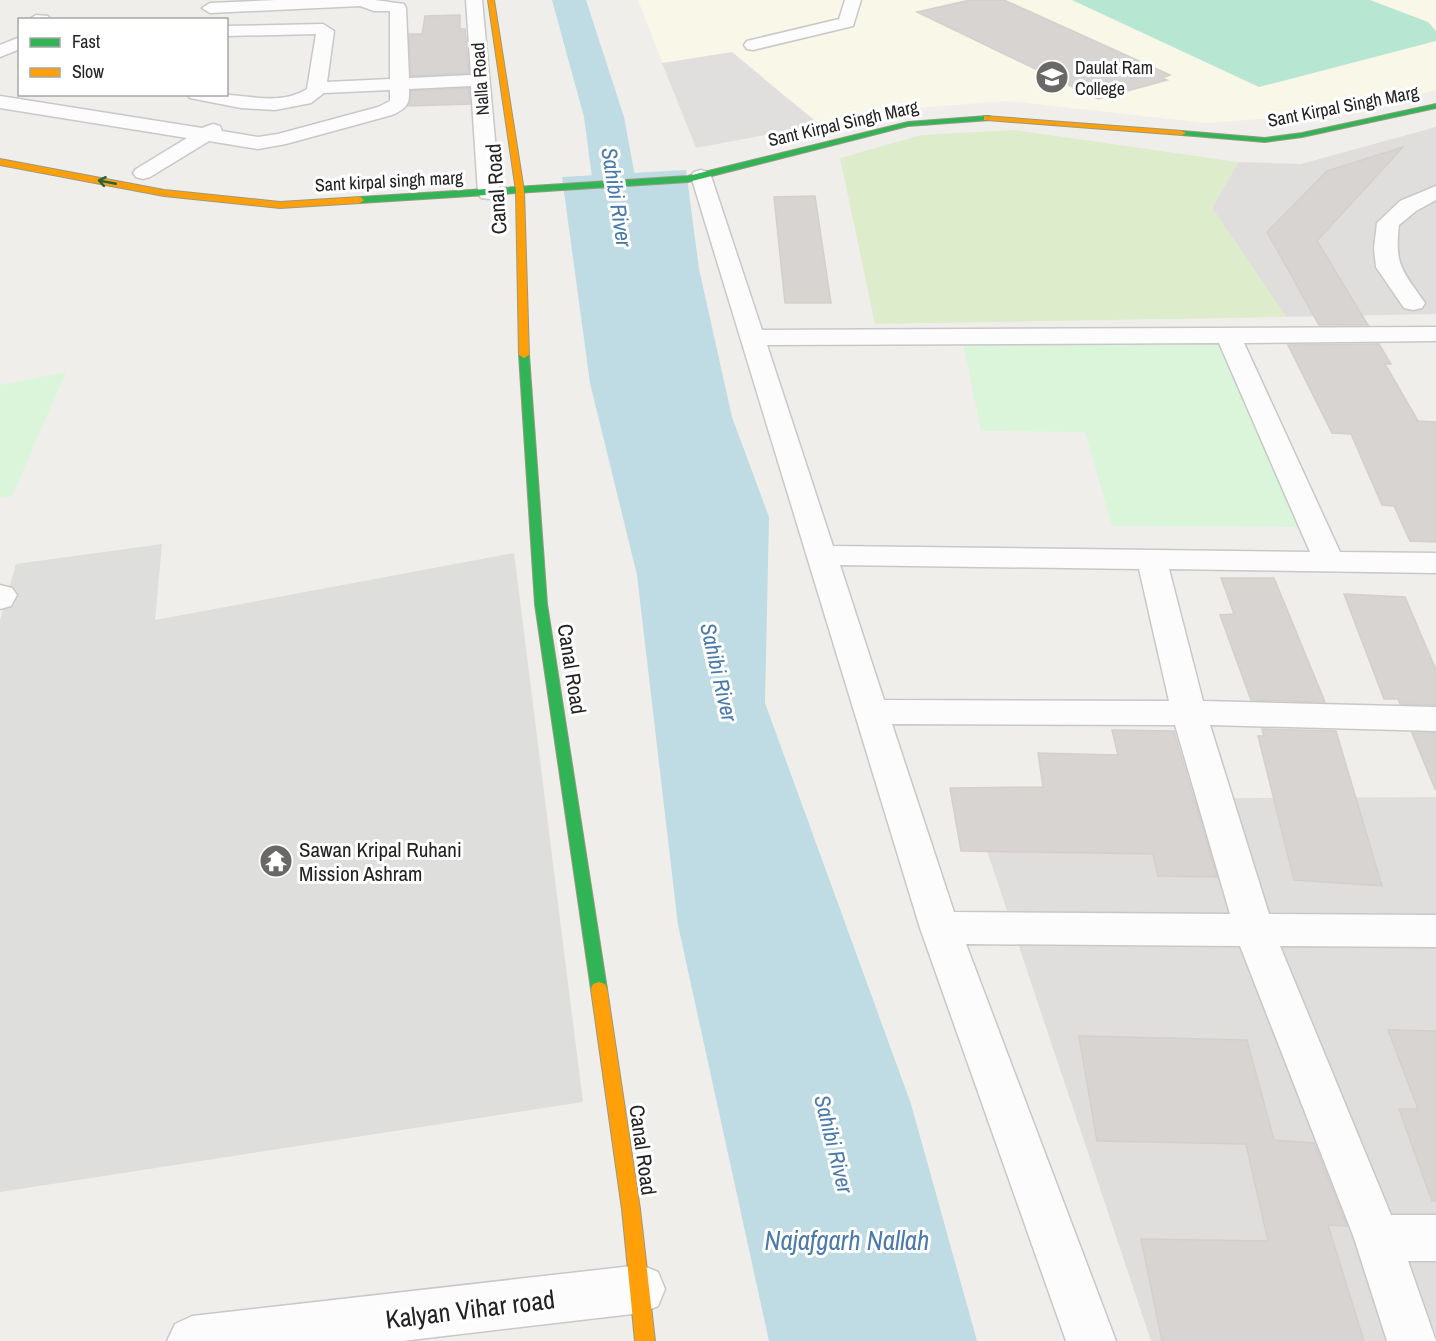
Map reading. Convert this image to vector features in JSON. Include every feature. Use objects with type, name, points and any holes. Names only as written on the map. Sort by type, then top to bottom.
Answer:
[{"type":"street","points":[[3,93],[205,136],[258,143],[279,140],[392,109],[400,101],[398,8],[370,6],[367,0],[210,9]]},
{"type":"street","name":"Nalla Road","points":[[474,0],[489,193]]},
{"type":"street","name":"Canal Road","points":[[491,0],[512,123],[520,191],[524,362],[541,604],[623,1152],[645,1341]]},
{"type":"street","points":[[753,45],[847,22],[854,0]]},
{"type":"street","points":[[0,34],[18,25]]},
{"type":"street","points":[[208,96],[254,104],[281,104],[312,94],[316,88],[325,32],[323,29],[228,32]]},
{"type":"street","points":[[0,52],[18,43]]},
{"type":"street","points":[[316,88],[480,80]]},
{"type":"street","points":[[146,174],[254,104]]},
{"type":"street","name":"Sant Kirpal Singh Marg","points":[[694,177],[908,124],[949,120],[994,118],[1265,140],[1302,135],[1436,106]]},
{"type":"street","name":"Sant kirpal singh marg","points":[[0,162],[164,193],[280,205],[520,191],[694,177]]},
{"type":"street","points":[[694,177],[753,338],[940,928],[1091,1341]]},
{"type":"street","points":[[183,181],[200,196]]},
{"type":"street","points":[[1413,303],[1388,267],[1385,248],[1388,223],[1408,206],[1436,192]]},
{"type":"street","points":[[753,338],[1436,334]]},
{"type":"street","points":[[1229,337],[1330,563]]},
{"type":"street","points":[[822,555],[1436,563]]},
{"type":"street","points":[[1152,560],[1189,713],[1254,930],[1377,1238],[1412,1341]]},
{"type":"street","points":[[872,712],[1189,713],[1436,719]]},
{"type":"street","points":[[940,928],[1436,931]]},
{"type":"street","points":[[1377,1238],[1436,1238]]},
{"type":"street","name":"Kalyan Vihar road","points":[[192,1341],[640,1289]]},
{"type":"shaded area","name":"Daulat Ram College","points":[[638,0],[1436,0],[1436,90],[1347,113],[1205,123],[1006,101],[917,108],[696,148]]},
{"type":"shaded area","points":[[732,52],[820,125],[696,148],[662,63]]},
{"type":"shaded area","points":[[1436,127],[1436,314],[1286,317],[1212,208],[1238,162],[1301,164]]},
{"type":"shaded area","name":"Sawan Kripal Ruhani Mission Ashram","points":[[162,544],[155,620],[514,553],[583,1102],[0,1192],[0,620],[16,564]]},
{"type":"shaded area","points":[[1436,797],[1436,1341],[1151,1341],[970,800]]},
{"type":"green space","points":[[1072,0],[1370,0],[1428,22],[1436,31],[1436,41],[1259,87]]},
{"type":"green space","points":[[1015,130],[1238,162],[1212,208],[1286,317],[875,324],[840,158],[921,135]]},
{"type":"green space","points":[[962,338],[1221,340],[1306,527],[1112,526],[1085,432],[981,431]]},
{"type":"green space","points":[[66,372],[12,496],[0,498],[0,385]]},
{"type":"water","name":"Najafgarh Nallah","points":[[686,170],[699,269],[732,417],[769,517],[765,703],[911,1104],[977,1341],[769,1341],[678,925],[637,575],[590,383],[562,177]]},
{"type":"building","points":[[970,0],[1004,0],[1170,75],[1162,78],[1167,80],[1098,99],[917,12]]},
{"type":"building","points":[[460,15],[460,29],[465,29],[469,73],[411,76],[409,34],[422,34],[425,16]]},
{"type":"building","points":[[469,88],[470,104],[409,106],[411,91]]},
{"type":"building","points":[[1403,147],[1317,241],[1368,325],[1319,325],[1267,232],[1327,171]]},
{"type":"building","points":[[815,196],[831,303],[785,303],[774,197]]},
{"type":"building","points":[[1379,344],[1391,364],[1385,364],[1418,421],[1436,422],[1436,542],[1410,541],[1394,506],[1382,505],[1351,434],[1332,433],[1288,345]]},
{"type":"building","points":[[1221,578],[1274,578],[1325,702],[1251,700],[1220,615],[1234,614]]},
{"type":"building","points":[[1344,594],[1405,597],[1436,670],[1436,705],[1400,704],[1398,699],[1384,699]]},
{"type":"building","points":[[1262,729],[1336,731],[1382,886],[1294,880],[1258,736],[1264,736]]},
{"type":"building","points":[[1112,730],[1174,731],[1217,877],[1158,876],[1153,854],[961,851],[950,788],[1043,787],[1038,753],[1118,755]]},
{"type":"building","points":[[1412,733],[1436,733],[1436,789],[1435,789]]},
{"type":"building","points":[[1388,1030],[1436,1031],[1436,1201],[1432,1201],[1399,1109],[1418,1109]]},
{"type":"building","points":[[1079,1036],[1247,1040],[1274,1140],[1314,1143],[1347,1226],[1328,1225],[1364,1341],[1162,1341],[1141,1239],[1268,1241],[1246,1144],[1097,1141]]},
{"type":"waterway","name":"Sahibi River","points":[[569,0],[604,117],[628,268]]},
{"type":"traffic: fast","points":[[1182,133],[1265,140],[1302,135],[1436,106]]},
{"type":"traffic: fast","points":[[360,200],[688,179],[908,124],[987,118]]},
{"type":"traffic: fast","points":[[524,355],[541,604],[599,989]]},
{"type":"traffic: slow","points":[[491,0],[520,191],[524,355]]},
{"type":"traffic: slow","points":[[987,118],[1182,133]]},
{"type":"traffic: slow","points":[[0,162],[164,193],[280,205],[360,200]]},
{"type":"traffic: slow","points":[[599,989],[631,1209],[645,1341]]},
{"type":"place","name":"Daulat Ram College","points":[[1052,77]]},
{"type":"place","name":"Sawan Kripal Ruhani Mission Ashram","points":[[276,861]]}]
